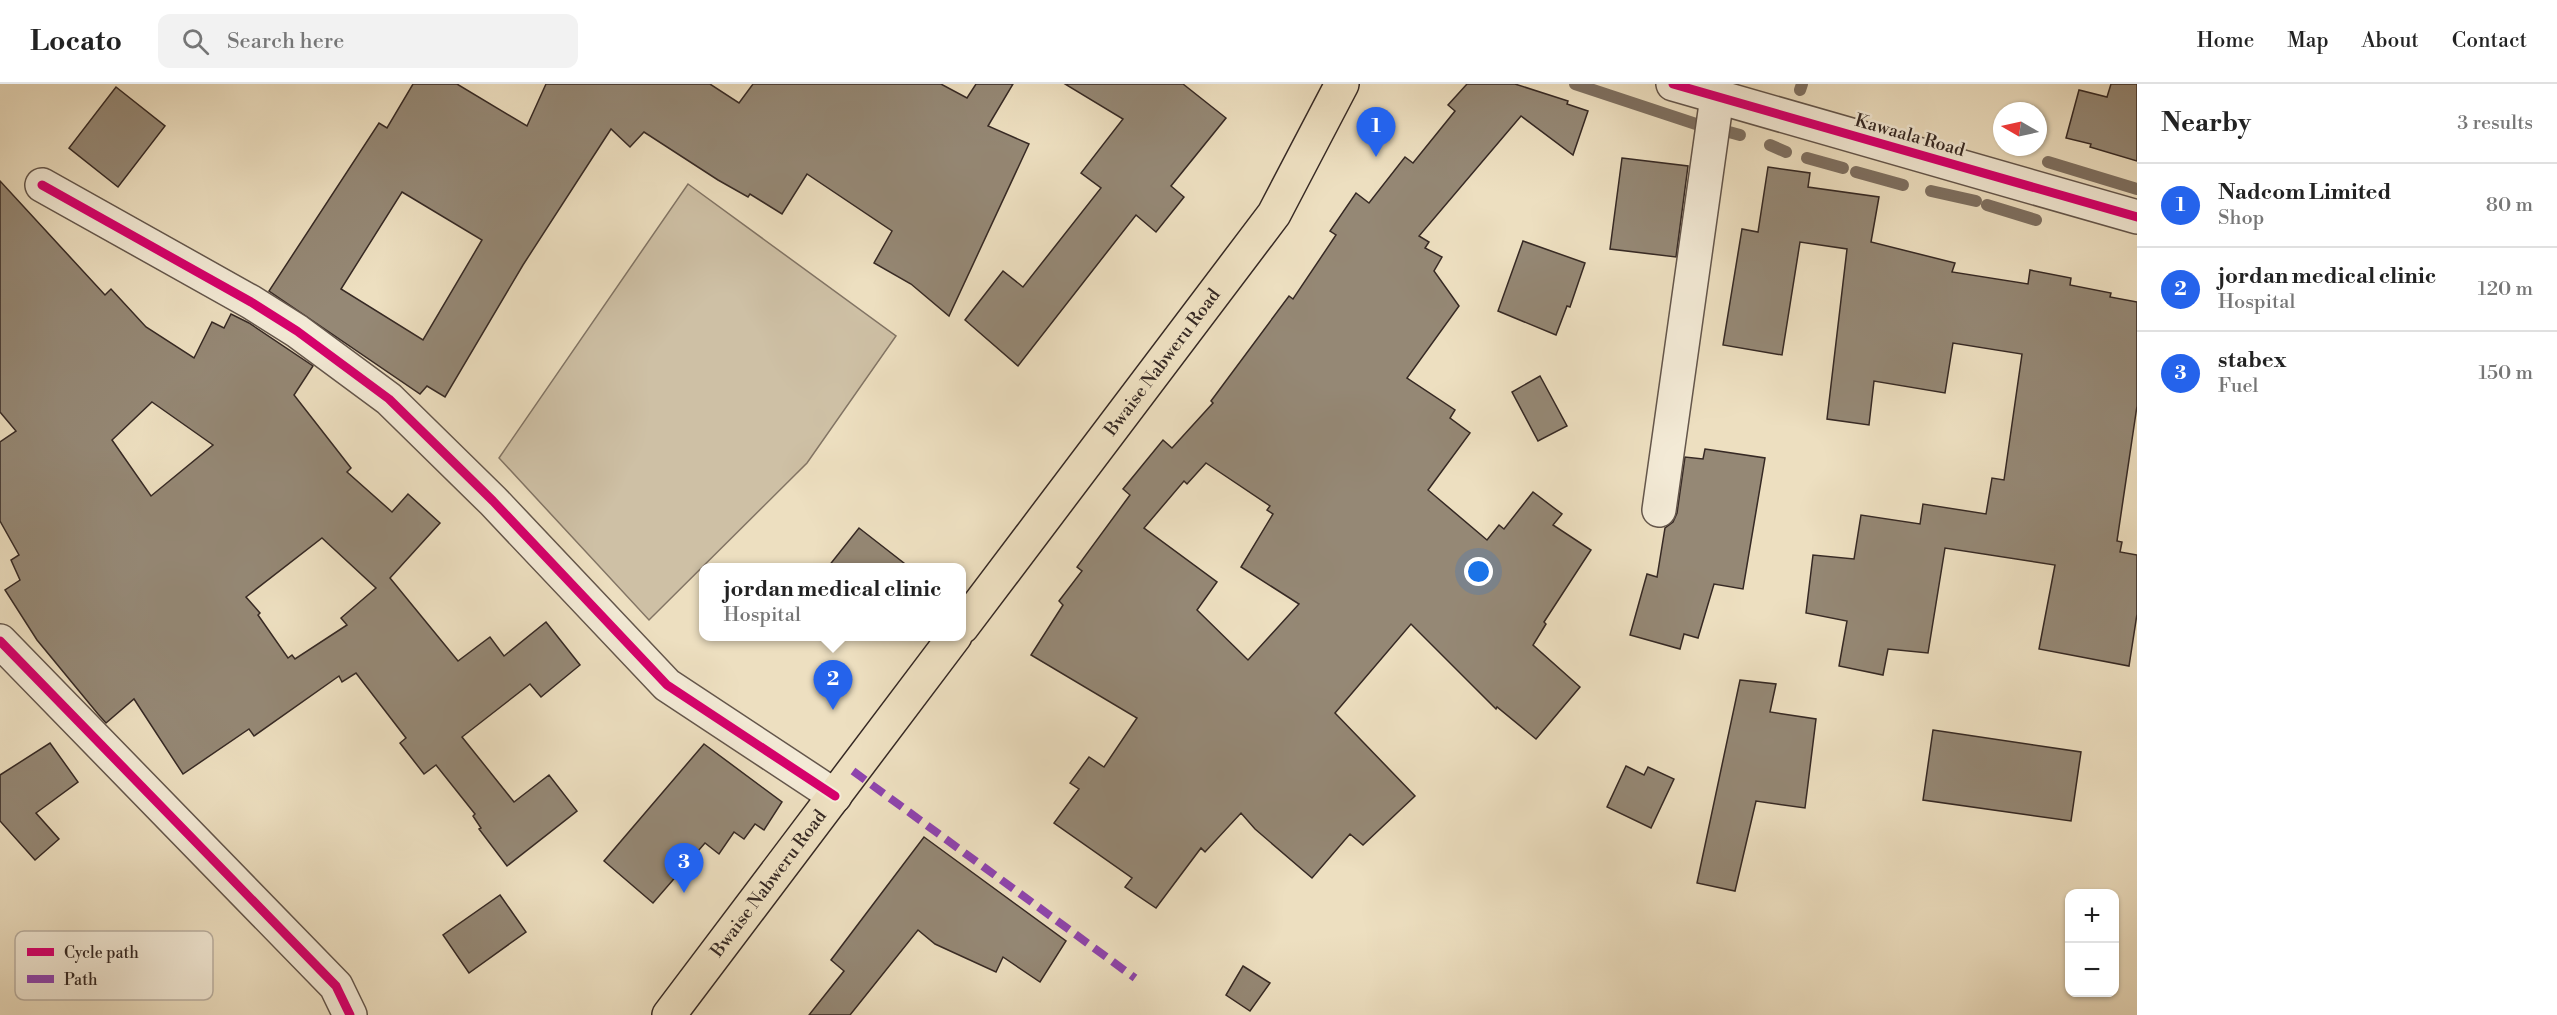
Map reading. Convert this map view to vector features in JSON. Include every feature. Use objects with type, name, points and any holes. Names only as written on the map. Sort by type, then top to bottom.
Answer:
[{"type":"main road","name":"Bwaise Nabweru Road","points":[[966,622],[1274,214],[1342,84]]},
{"type":"main road","name":"Bwaise Nabweru Road","points":[[669,1015],[951,641]]},
{"type":"street","name":"Kawaala Road","points":[[1673,84],[2137,217]]},
{"type":"street","points":[[1659,510],[1717,97]]},
{"type":"street","points":[[42,185],[251,302],[297,331],[388,399],[493,501],[667,685],[835,796]]},
{"type":"street","points":[[0,641],[336,986],[350,1015]]},
{"type":"shaded area","points":[[688,184],[896,336],[807,463],[706,563],[699,563],[699,570],[649,620],[499,458]]},
{"type":"building","points":[[413,84],[457,84],[527,126],[546,84],[710,84],[739,103],[753,84],[941,84],[967,98],[976,84],[1013,84],[988,126],[1029,144],[949,316],[911,284],[874,263],[892,231],[807,174],[782,214],[750,194],[748,197],[718,180],[644,132],[630,147],[611,129],[523,265],[445,397],[427,386],[420,394],[269,291],[379,123],[387,128]],"holes":[[[402,192],[482,240],[423,340],[341,289]]]},
{"type":"building","points":[[1065,84],[1183,84],[1226,118],[1171,186],[1184,197],[1156,232],[1136,215],[1018,366],[965,320],[1003,271],[1023,287],[1101,188],[1081,173],[1123,119]]},
{"type":"building","points":[[1467,84],[1515,84],[1568,101],[1567,104],[1588,111],[1573,155],[1521,116],[1419,236],[1429,242],[1425,248],[1442,257],[1434,271],[1459,306],[1407,378],[1455,410],[1450,418],[1470,433],[1428,490],[1487,540],[1499,525],[1504,529],[1533,492],[1562,514],[1553,525],[1591,550],[1544,622],[1546,624],[1533,645],[1580,687],[1536,739],[1497,707],[1496,709],[1411,624],[1335,713],[1415,796],[1363,845],[1350,834],[1312,878],[1255,829],[1241,813],[1205,852],[1201,848],[1156,908],[1125,887],[1132,878],[1054,823],[1079,789],[1070,783],[1089,757],[1104,767],[1137,718],[1031,655],[1063,605],[1059,601],[1082,571],[1077,567],[1130,495],[1123,489],[1163,440],[1172,448],[1213,403],[1211,401],[1289,296],[1293,299],[1336,235],[1330,231],[1356,193],[1369,203],[1405,157],[1413,163],[1455,111],[1448,105]],"holes":[[[1206,463],[1270,506],[1267,510],[1273,514],[1241,567],[1299,604],[1248,660],[1197,610],[1217,582],[1144,528],[1184,481],[1187,484]]]},
{"type":"building","points":[[2111,84],[2137,84],[2137,161],[2090,147],[2091,144],[2066,138],[2079,90],[2107,97]]},
{"type":"building","points":[[116,87],[165,126],[118,187],[69,148]]},
{"type":"building","points":[[1622,158],[1688,166],[1676,257],[1610,249]]},
{"type":"building","points":[[1768,167],[1810,173],[1808,187],[1879,197],[1871,242],[1955,263],[1952,272],[2028,284],[2030,270],[2071,278],[2070,285],[2111,293],[2110,297],[2137,302],[2137,406],[2117,541],[2122,542],[2120,552],[2137,555],[2137,614],[2129,666],[2039,649],[2055,565],[1945,548],[1928,653],[1888,649],[1883,675],[1839,666],[1847,621],[1806,613],[1813,555],[1854,559],[1861,515],[1920,524],[1923,504],[1986,514],[1992,478],[2004,480],[2022,354],[1953,343],[1945,393],[1874,381],[1869,425],[1827,419],[1847,249],[1800,242],[1782,355],[1723,345],[1742,229],[1758,232]]},
{"type":"building","points":[[0,181],[105,295],[111,289],[146,327],[194,358],[212,322],[224,328],[231,314],[249,323],[313,366],[294,395],[351,468],[347,472],[392,512],[408,494],[440,523],[390,578],[458,661],[490,637],[504,656],[546,622],[580,665],[541,697],[530,684],[462,737],[514,802],[549,775],[577,811],[507,866],[479,829],[481,828],[473,816],[475,814],[436,765],[424,774],[400,743],[406,738],[356,673],[342,682],[339,676],[254,736],[249,729],[183,774],[134,699],[106,723],[37,640],[5,590],[20,580],[11,560],[19,555],[0,521],[0,442],[16,431],[0,412]],"holes":[[[152,402],[213,445],[151,496],[112,440]],[[322,538],[376,588],[341,618],[347,625],[295,659],[292,655],[288,658],[258,615],[260,613],[246,597]]]},
{"type":"building","points":[[1523,241],[1585,263],[1570,307],[1567,306],[1556,335],[1498,311]]},
{"type":"building","points":[[1540,376],[1567,426],[1538,441],[1512,392]]},
{"type":"building","points":[[1705,449],[1765,458],[1743,589],[1714,584],[1698,638],[1684,634],[1680,649],[1630,635],[1647,574],[1657,577],[1665,528],[1673,522],[1677,513],[1685,457],[1703,459]]},
{"type":"building","points":[[859,528],[904,563],[831,563]]},
{"type":"building","points":[[1740,680],[1776,684],[1770,712],[1816,719],[1805,808],[1756,801],[1735,891],[1697,883]]},
{"type":"building","points":[[1933,730],[2081,752],[2071,821],[1923,800]]},
{"type":"building","points":[[50,743],[78,782],[36,813],[59,839],[35,860],[0,821],[0,775]]},
{"type":"building","points":[[704,744],[782,802],[764,830],[755,824],[744,839],[734,832],[719,854],[705,843],[653,903],[604,861]]},
{"type":"building","points":[[1626,766],[1644,775],[1648,767],[1674,779],[1651,828],[1607,807]]},
{"type":"building","points":[[924,837],[1066,941],[1040,982],[1003,957],[996,972],[935,944],[918,930],[850,1015],[809,1015],[844,971],[831,960]]},
{"type":"building","points":[[500,895],[526,932],[469,973],[443,935]]},
{"type":"building","points":[[1243,966],[1270,983],[1250,1011],[1226,995]]},
{"type":"waterway","points":[[1575,84],[1705,127]]},
{"type":"waterway","points":[[1800,90],[1802,84]]},
{"type":"waterway","points":[[1729,132],[1740,135]]},
{"type":"waterway","points":[[1770,145],[1786,152]]},
{"type":"waterway","points":[[1807,158],[1843,168]]},
{"type":"waterway","points":[[2048,162],[2137,189]]},
{"type":"waterway","points":[[1856,172],[1903,185]]},
{"type":"waterway","points":[[1931,191],[1976,201]]},
{"type":"waterway","points":[[1987,205],[2036,220]]},
{"type":"marked path","points":[[853,771],[1135,978]]},
{"type":"cycle path","points":[[1673,84],[2137,217]]},
{"type":"cycle path","points":[[42,185],[251,302],[297,331],[389,399],[493,501],[667,685],[835,796]]},
{"type":"cycle path","points":[[0,641],[336,986],[350,1015]]},
{"type":"place","name":"Nadcom Limited","points":[[1376,157]]},
{"type":"place","name":"jordan medical clinic","points":[[833,710]]},
{"type":"place","name":"stabex","points":[[684,893]]}]
